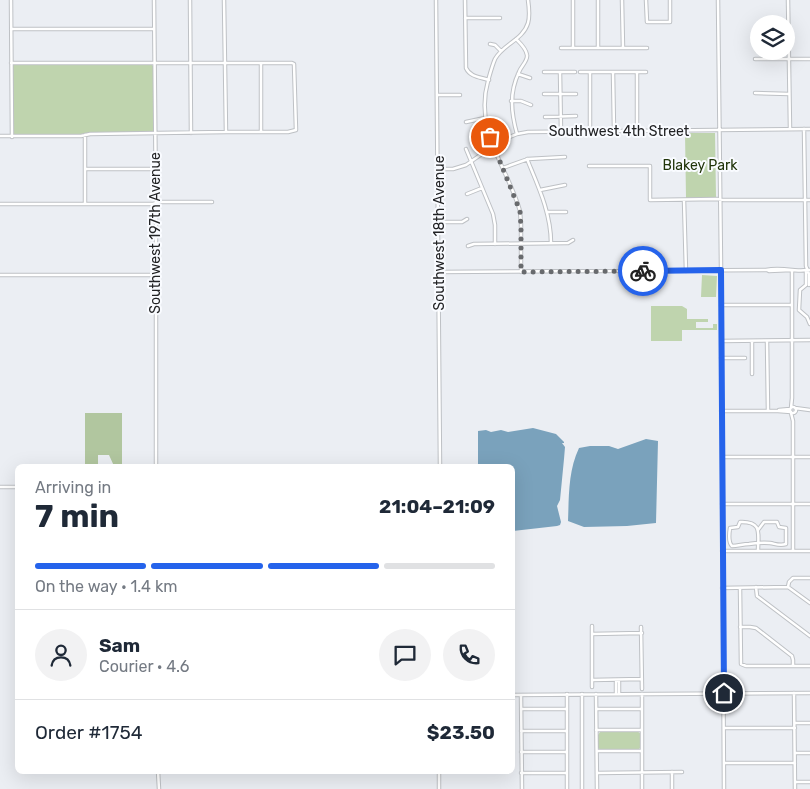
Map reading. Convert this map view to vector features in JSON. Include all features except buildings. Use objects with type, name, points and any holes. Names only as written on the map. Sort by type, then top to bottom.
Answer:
[{"type":"street","points":[[11,0],[12,137]]},
{"type":"street","name":"Southwest 197th Avenue","points":[[154,0],[156,464]]},
{"type":"street","points":[[190,0],[191,133]]},
{"type":"street","points":[[224,0],[226,132]]},
{"type":"street","name":"Southwest 18th Avenue","points":[[436,0],[440,464]]},
{"type":"street","points":[[465,0],[465,63],[467,71],[472,75],[489,80]]},
{"type":"street","points":[[521,272],[520,211],[488,132],[484,101],[494,61],[501,51],[523,32],[527,24],[528,0]]},
{"type":"street","points":[[573,0],[573,48]]},
{"type":"street","points":[[598,0],[598,48]]},
{"type":"street","points":[[622,0],[623,48]]},
{"type":"street","points":[[646,0],[647,22],[670,22],[670,1]]},
{"type":"street","points":[[718,0],[724,789]]},
{"type":"street","points":[[788,0],[788,15]]},
{"type":"street","points":[[465,18],[500,18]]},
{"type":"street","points":[[11,29],[154,29]]},
{"type":"street","points":[[516,39],[525,48],[528,56],[518,74],[511,101],[516,134]]},
{"type":"street","points":[[490,44],[495,45],[501,51]]},
{"type":"street","points":[[561,48],[647,48]]},
{"type":"street","points":[[795,59],[810,59]]},
{"type":"street","points":[[789,60],[790,129]]},
{"type":"street","points":[[0,136],[288,132],[296,130],[295,66],[292,63],[11,63]]},
{"type":"street","points":[[260,63],[261,132]]},
{"type":"street","points":[[544,72],[576,72]]},
{"type":"street","points":[[560,72],[561,131]]},
{"type":"street","points":[[580,72],[646,72]]},
{"type":"street","points":[[590,72],[590,131]]},
{"type":"street","points":[[613,72],[614,131]]},
{"type":"street","points":[[637,72],[637,131]]},
{"type":"street","points":[[518,74],[530,78]]},
{"type":"street","points":[[544,94],[576,94]]},
{"type":"street","points":[[755,94],[790,94]]},
{"type":"street","points":[[437,95],[460,95]]},
{"type":"street","points":[[511,101],[531,104]]},
{"type":"street","points":[[545,117],[576,116]]},
{"type":"street","points":[[466,122],[485,118]]},
{"type":"street","points":[[804,129],[808,270],[805,274],[808,285],[800,290],[799,310],[807,317],[810,324]]},
{"type":"street","name":"Southwest 4th Street","points":[[438,169],[463,166],[472,162],[502,140],[516,134],[528,132],[810,129]]},
{"type":"street","points":[[85,136],[85,204]]},
{"type":"street","points":[[466,149],[494,217],[495,244]]},
{"type":"street","points":[[503,168],[527,159],[565,158]]},
{"type":"street","points":[[527,159],[547,212],[551,243]]},
{"type":"street","points":[[589,166],[650,166],[650,200],[810,200]]},
{"type":"street","points":[[85,169],[155,169]]},
{"type":"street","points":[[540,190],[565,185]]},
{"type":"street","points":[[468,194],[482,188]]},
{"type":"street","points":[[684,200],[686,271]]},
{"type":"street","points":[[0,204],[212,202]]},
{"type":"street","points":[[547,212],[566,212]]},
{"type":"street","points":[[439,222],[462,222],[467,219]]},
{"type":"street","points":[[468,246],[474,244],[568,243],[573,240]]},
{"type":"street","points":[[792,270],[793,551]]},
{"type":"street","points":[[439,272],[808,270]]},
{"type":"street","points":[[0,275],[156,275]]},
{"type":"street","points":[[721,305],[792,305]]},
{"type":"street","points":[[721,340],[810,340]]},
{"type":"street","points":[[752,340],[752,374]]},
{"type":"street","points":[[767,341],[768,411]]},
{"type":"street","points":[[721,358],[745,358]]},
{"type":"street","points":[[722,411],[810,410]]},
{"type":"street","points":[[722,457],[810,457]]},
{"type":"street","points":[[0,488],[15,487]]},
{"type":"street","points":[[722,504],[810,504]]},
{"type":"street","points":[[758,530],[764,522],[778,522],[779,527],[786,528],[787,543],[784,546],[771,544],[758,544],[745,544],[732,546],[729,540],[729,530],[738,527],[740,522],[753,523],[758,530],[758,544],[758,551]]},
{"type":"street","points":[[722,551],[810,551]]},
{"type":"street","points":[[788,587],[792,579],[810,578]]},
{"type":"street","points":[[756,587],[757,596],[810,636]]},
{"type":"street","points":[[722,588],[788,587],[810,603]]},
{"type":"street","points":[[740,588],[742,665],[810,666]]},
{"type":"street","points":[[592,626],[592,687]]},
{"type":"street","points":[[642,627],[642,689]]},
{"type":"street","points":[[740,627],[756,628],[792,656],[793,666]]},
{"type":"street","points":[[592,634],[642,634]]},
{"type":"street","points":[[592,680],[642,679]]},
{"type":"street","points":[[617,680],[617,694]]},
{"type":"street","points":[[794,693],[795,789]]},
{"type":"street","points":[[515,695],[810,693]]},
{"type":"street","points":[[567,694],[567,789]]},
{"type":"street","points":[[582,694],[582,789]]},
{"type":"street","points":[[596,694],[597,789]]},
{"type":"street","points":[[642,694],[642,789]]},
{"type":"street","points":[[521,695],[522,789]]},
{"type":"street","points":[[596,709],[642,708]]},
{"type":"street","points":[[521,710],[567,709]]},
{"type":"street","points":[[794,723],[810,723]]},
{"type":"street","points":[[724,728],[794,728]]},
{"type":"street","points":[[521,731],[567,730]]},
{"type":"street","points":[[596,730],[642,730]]},
{"type":"street","points":[[597,751],[642,751]]},
{"type":"street","points":[[521,752],[567,752]]},
{"type":"street","points":[[794,753],[810,753]]},
{"type":"street","points":[[724,763],[795,763]]},
{"type":"street","points":[[597,772],[682,772]]},
{"type":"street","points":[[672,772],[672,789]]},
{"type":"street","points":[[521,773],[567,773]]},
{"type":"street","points":[[158,774],[159,789]]},
{"type":"street","points":[[439,774],[439,789]]},
{"type":"street","points":[[795,782],[810,782]]},
{"type":"green space","points":[[150,63],[153,66],[154,130],[152,132],[87,133],[81,135],[14,134],[12,64]]},
{"type":"green space","name":"Blakey Park","points":[[685,133],[715,133],[716,197],[686,198]]},
{"type":"green space","points":[[702,275],[717,276],[716,297],[701,297]]},
{"type":"green space","points":[[651,306],[682,306],[687,309],[687,319],[708,319],[708,322],[696,322],[696,328],[713,328],[713,324],[717,324],[717,330],[682,330],[682,341],[651,341]]},
{"type":"green space","points":[[85,413],[122,413],[122,464],[113,464],[109,455],[98,455],[98,464],[85,464]]},
{"type":"green space","points":[[637,731],[641,734],[641,747],[639,749],[601,750],[598,748],[598,735],[600,732]]},
{"type":"water","points":[[533,428],[556,434],[564,442],[562,443],[565,447],[560,500],[557,506],[560,525],[515,531],[515,464],[478,464],[478,431],[486,430],[491,432],[501,430],[508,432]]},
{"type":"water","points":[[646,439],[658,441],[656,523],[584,527],[568,521],[571,475],[579,448],[609,446],[618,449]]},
{"type":"way so far","points":[[490,137],[520,211],[521,272],[643,271]]},
{"type":"route","points":[[643,271],[721,270],[724,693]]}]
